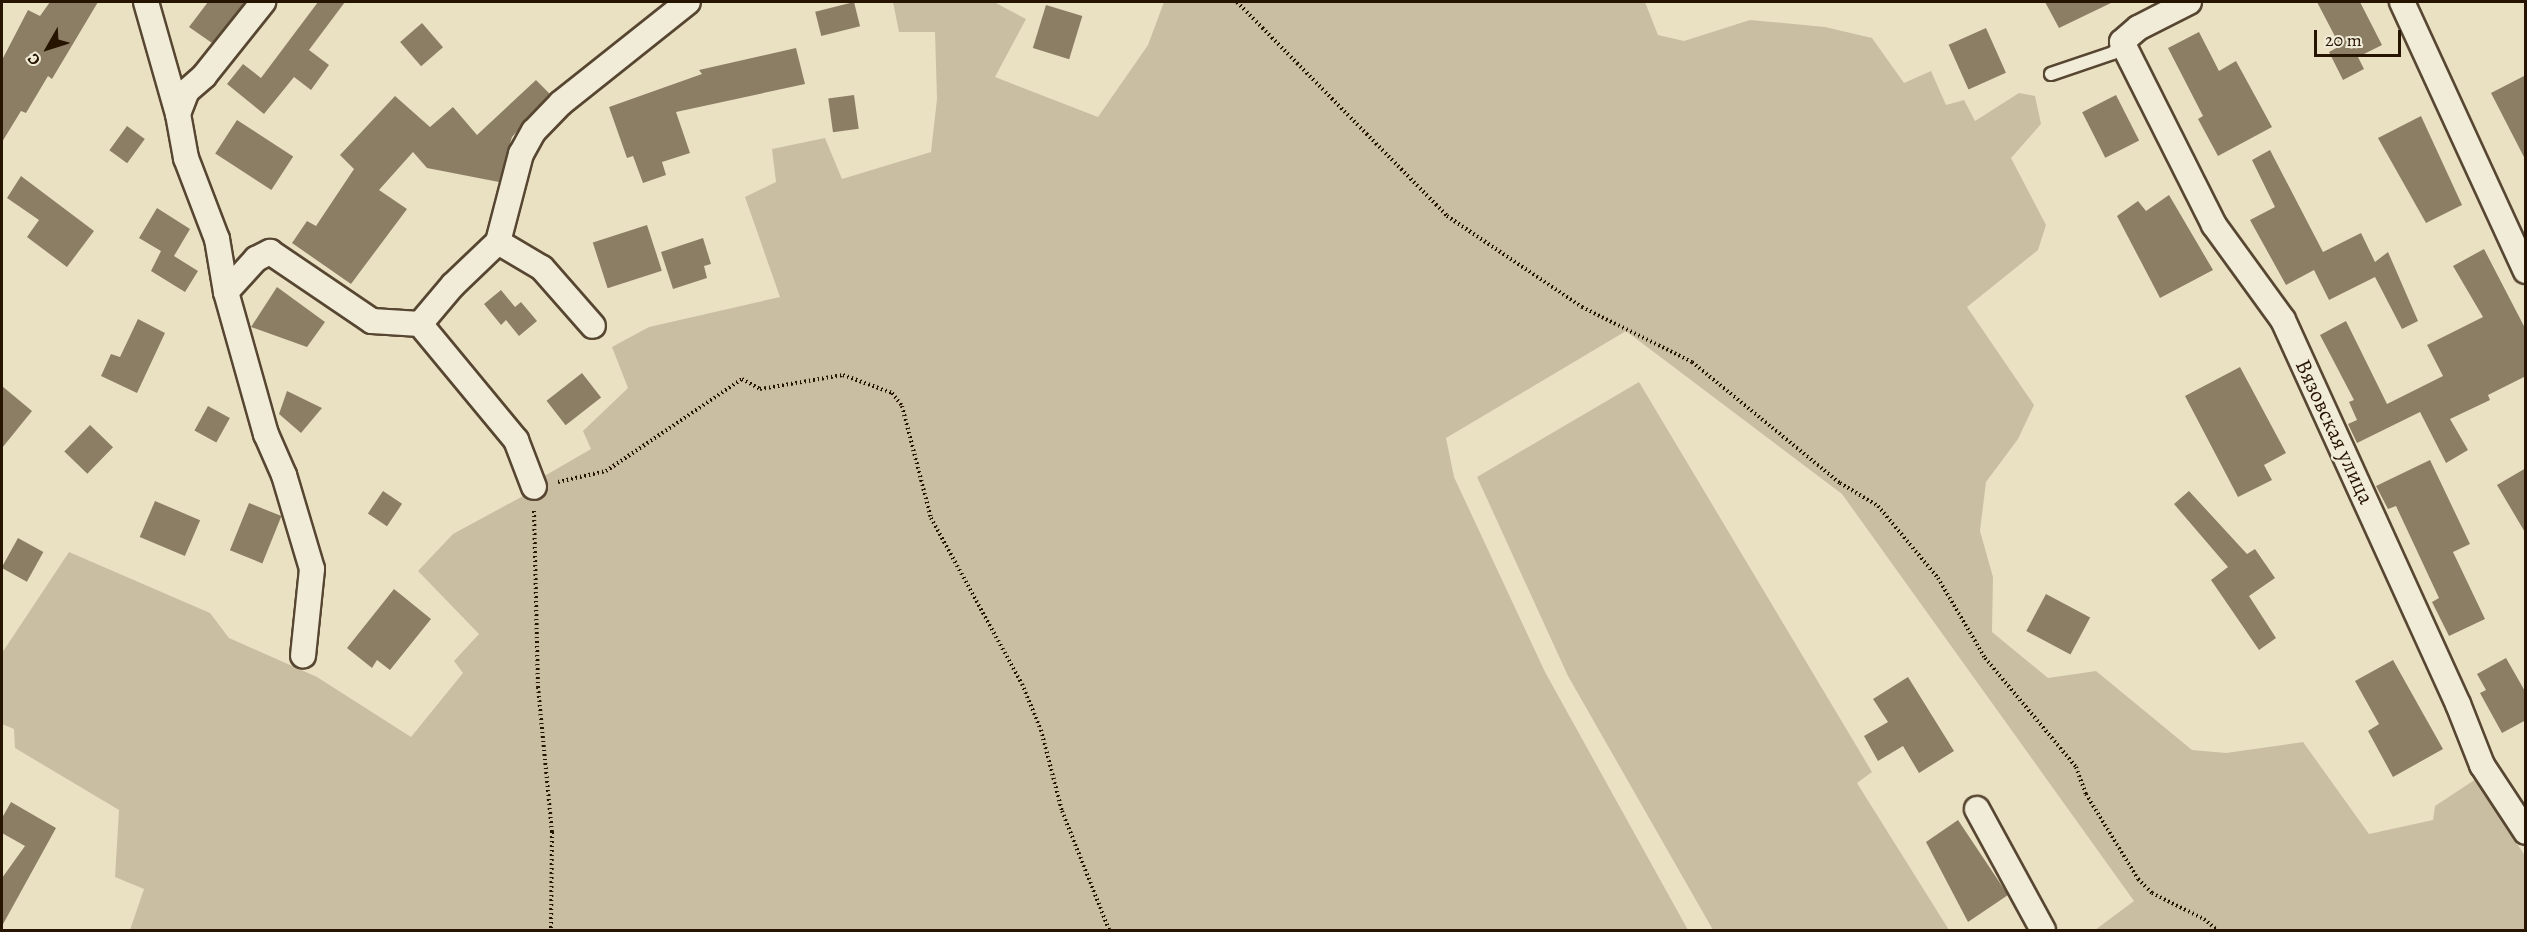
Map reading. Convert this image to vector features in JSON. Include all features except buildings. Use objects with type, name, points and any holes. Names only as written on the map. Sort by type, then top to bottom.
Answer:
[{"type":"street","points":[[146,2],[178,114],[186,158],[217,239],[226,292],[266,434],[284,475],[312,569],[303,656]]},
{"type":"street","points":[[178,114],[187,91],[263,2]]},
{"type":"street","points":[[420,324],[453,285],[498,242],[521,154],[534,131],[561,103],[688,2]]},
{"type":"street","points":[[2122,42],[2138,28],[2189,2]]},
{"type":"street","points":[[2402,2],[2526,271]]},
{"type":"street","name":"Вязовская улица","points":[[2122,42],[2214,225],[2283,320],[2458,704],[2482,765],[2526,832]]},
{"type":"street","points":[[498,242],[542,268],[593,326]]},
{"type":"street","points":[[226,292],[256,259],[270,252],[372,321],[420,324],[516,440],[534,487]]},
{"type":"street","points":[[1977,809],[2043,930]]},
{"type":"lane","points":[[2051,74],[2113,53],[2122,42]]},
{"type":"path","points":[[1237,2],[1447,216],[1582,307],[1692,362],[1807,452],[1840,483],[1878,506],[1938,578],[1985,658],[2076,767],[2086,794],[2138,879],[2151,893],[2204,919],[2217,930]]},
{"type":"path","points":[[551,930],[552,832],[538,687],[534,487],[606,471],[742,379],[760,389],[843,375],[892,393],[902,406],[931,518],[1022,684],[1041,730],[1062,811],[1109,930]]},
{"type":"shaded area","points":[[893,2],[994,2],[1026,19],[995,77],[1098,117],[1148,45],[1164,2],[1645,2],[1658,35],[1684,41],[1750,20],[1825,27],[1872,38],[1904,83],[1931,71],[1946,105],[1964,100],[1975,121],[2019,93],[2035,96],[2041,124],[2011,158],[2046,225],[2038,250],[1967,307],[2034,405],[2018,439],[1986,482],[1980,531],[1993,577],[1992,632],[2048,678],[2096,671],[2192,750],[2226,753],[2303,742],[2369,834],[2433,820],[2435,806],[2476,779],[2525,856],[2525,930],[2095,930],[2134,901],[1842,494],[1626,331],[1446,438],[1454,477],[1545,672],[1688,930],[130,930],[144,889],[115,877],[119,810],[15,748],[14,729],[2,724],[2,653],[69,552],[210,613],[229,638],[317,677],[411,737],[463,673],[454,661],[479,634],[418,571],[453,534],[523,496],[541,478],[591,449],[583,431],[628,388],[612,347],[649,327],[780,297],[745,197],[776,182],[772,149],[825,138],[842,179],[931,152],[937,99],[935,32],[899,32]]},
{"type":"shaded area","points":[[1639,382],[1872,772],[1857,783],[1949,930],[1713,930],[1568,676],[1477,477]]}]
